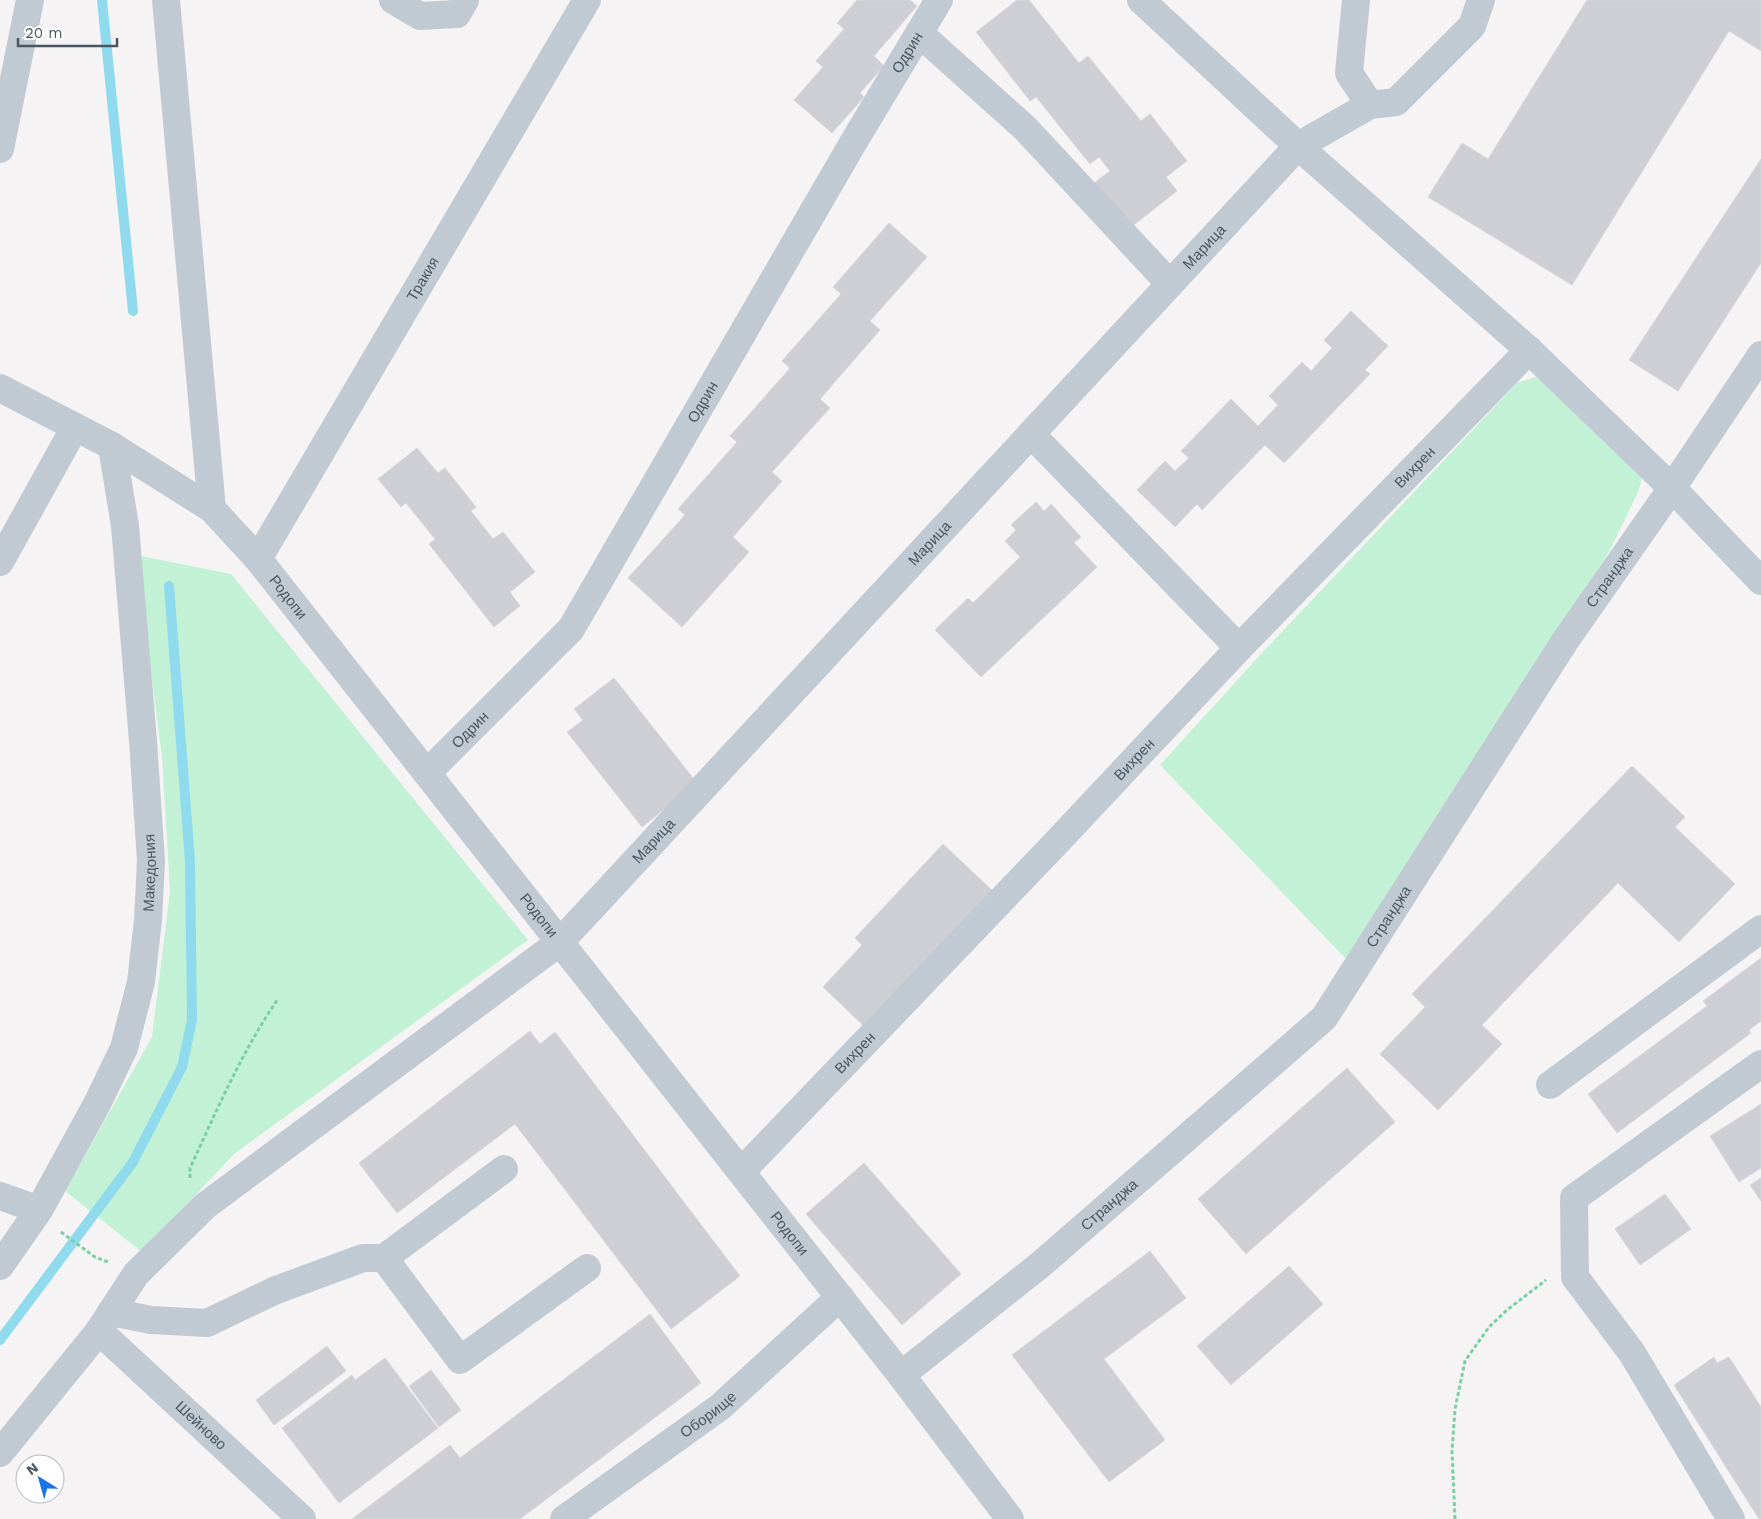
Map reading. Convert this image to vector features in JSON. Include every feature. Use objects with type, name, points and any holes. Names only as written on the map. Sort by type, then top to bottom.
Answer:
[{"type":"street","points":[[0,149],[30,0]]},
{"type":"street","points":[[166,0],[212,509]]},
{"type":"street","points":[[393,0],[420,16],[457,14],[465,0]]},
{"type":"street","name":"Тракия","points":[[258,559],[587,0]]},
{"type":"street","name":"Одрин","points":[[427,774],[571,629],[853,143],[939,0]]},
{"type":"street","points":[[1141,0],[1298,146],[1529,350],[1672,488],[1761,581]]},
{"type":"street","points":[[1356,0],[1349,74],[1370,105],[1396,102],[1472,26],[1482,0]]},
{"type":"street","points":[[919,33],[1024,128],[1170,284]]},
{"type":"street","name":"Марица","points":[[0,1453],[105,1322],[136,1274],[205,1206],[560,942],[1298,146],[1370,105]]},
{"type":"street","name":"Вихрен","points":[[741,1172],[1056,843],[1239,648],[1529,350]]},
{"type":"street","name":"Странджа","points":[[901,1375],[1040,1265],[1324,1018],[1565,641],[1761,356]]},
{"type":"street","name":"Родопи","points":[[0,388],[112,446],[212,509],[258,559],[840,1297],[1010,1519]]},
{"type":"street","points":[[0,562],[75,427]]},
{"type":"street","points":[[1031,434],[1239,648]]},
{"type":"street","name":"Македония","points":[[0,1266],[48,1220],[97,1104],[124,1048],[141,982],[148,920],[151,861],[125,526],[112,446]]},
{"type":"street","points":[[1550,1086],[1761,929]]},
{"type":"street","points":[[1731,1519],[1632,1353],[1575,1277],[1574,1198],[1761,1064]]},
{"type":"street","points":[[105,1322],[151,1320],[208,1323],[276,1290],[362,1258],[384,1258],[504,1169]]},
{"type":"street","points":[[0,1196],[48,1220]]},
{"type":"street","points":[[384,1258],[460,1360],[587,1268]]},
{"type":"street","name":"Оборище","points":[[564,1519],[720,1407],[840,1297]]},
{"type":"street","name":"Шейново","points":[[105,1322],[302,1519]]},
{"type":"path","points":[[188,1223],[190,1168],[222,1098],[257,1029],[278,999]]},
{"type":"path","points":[[48,1220],[96,1257]]},
{"type":"path","points":[[1455,1519],[1452,1451],[1455,1409],[1465,1361],[1489,1327],[1545,1280],[1566,1274],[1575,1277]]},
{"type":"green space","points":[[1538,376],[1643,475],[1638,492],[1610,550],[1349,962],[1160,765],[1261,654],[1517,383]]},
{"type":"green space","points":[[136,555],[231,574],[528,940],[234,1154],[142,1252],[65,1191],[152,1037],[170,891],[162,757]]},
{"type":"building","points":[[857,0],[910,0],[917,6],[874,56],[884,66],[860,93],[864,97],[832,133],[794,100],[823,67],[816,61],[844,29],[837,23]]},
{"type":"building","points":[[1017,0],[1029,0],[1079,63],[1088,56],[1141,121],[1150,114],[1187,161],[1166,177],[1177,191],[1130,228],[1094,183],[1110,171],[1099,157],[1090,164],[1036,97],[1030,101],[976,32]]},
{"type":"building","points":[[1587,0],[1761,0],[1761,51],[1729,31],[1572,285],[1428,197],[1462,143],[1488,159]]},
{"type":"building","points":[[1761,159],[1761,263],[1678,391],[1629,360]]},
{"type":"building","points":[[889,223],[927,257],[870,321],[880,330],[820,399],[830,408],[772,472],[782,481],[733,537],[749,552],[682,627],[628,578],[685,515],[678,509],[737,442],[730,436],[790,368],[782,361],[841,294],[833,287]]},
{"type":"building","points":[[1351,311],[1388,346],[1365,370],[1370,374],[1284,463],[1265,445],[1202,510],[1197,504],[1175,527],[1137,490],[1165,461],[1175,471],[1189,458],[1181,451],[1231,399],[1258,426],[1278,405],[1269,396],[1302,362],[1311,371],[1332,348],[1324,340]]},
{"type":"building","points":[[417,448],[438,473],[445,468],[476,507],[471,511],[493,539],[503,532],[535,572],[510,592],[520,606],[494,627],[429,544],[435,539],[406,503],[401,507],[378,479]]},
{"type":"building","points":[[1036,502],[1044,511],[1051,504],[1081,537],[1074,543],[1097,567],[981,677],[935,630],[968,598],[973,603],[1020,557],[1005,541],[1016,530],[1011,525]]},
{"type":"building","points":[[614,678],[697,783],[642,827],[567,732],[583,720],[574,709]]},
{"type":"building","points":[[1632,766],[1685,817],[1675,827],[1735,884],[1679,942],[1618,883],[1482,1025],[1502,1044],[1438,1110],[1380,1054],[1425,1007],[1412,994]]},
{"type":"building","points":[[943,844],[994,892],[866,1028],[823,987],[862,945],[855,938]]},
{"type":"building","points":[[1761,958],[1761,1021],[1749,1030],[1751,1033],[1617,1133],[1588,1094],[1707,1006],[1703,1001]]},
{"type":"building","points":[[530,1031],[540,1044],[555,1032],[740,1276],[671,1329],[515,1124],[397,1213],[359,1163]]},
{"type":"building","points":[[1347,1068],[1395,1122],[1246,1254],[1198,1199]]},
{"type":"building","points":[[1761,1104],[1761,1168],[1739,1182],[1710,1136]]},
{"type":"building","points":[[864,1163],[961,1274],[902,1325],[806,1214]]},
{"type":"building","points":[[1761,1178],[1761,1201],[1750,1185]]},
{"type":"building","points":[[1665,1194],[1691,1229],[1640,1265],[1615,1229]]},
{"type":"building","points":[[1150,1251],[1186,1298],[1104,1359],[1165,1440],[1109,1482],[1012,1355]]},
{"type":"building","points":[[1289,1266],[1323,1304],[1231,1385],[1197,1346]]},
{"type":"building","points":[[650,1314],[701,1383],[520,1519],[352,1519],[450,1445],[460,1458]]},
{"type":"building","points":[[327,1346],[346,1371],[274,1425],[256,1400]]},
{"type":"building","points":[[1714,1357],[1717,1363],[1729,1357],[1761,1407],[1761,1519],[1759,1519],[1674,1385]]},
{"type":"building","points":[[385,1358],[438,1428],[339,1503],[282,1428],[352,1375],[355,1380]]},
{"type":"building","points":[[431,1370],[461,1410],[439,1427],[409,1386]]},
{"type":"waterway","points":[[102,0],[133,311]]},
{"type":"waterway","points":[[0,1340],[133,1162],[182,1067],[192,1020],[190,861],[169,586]]}]
